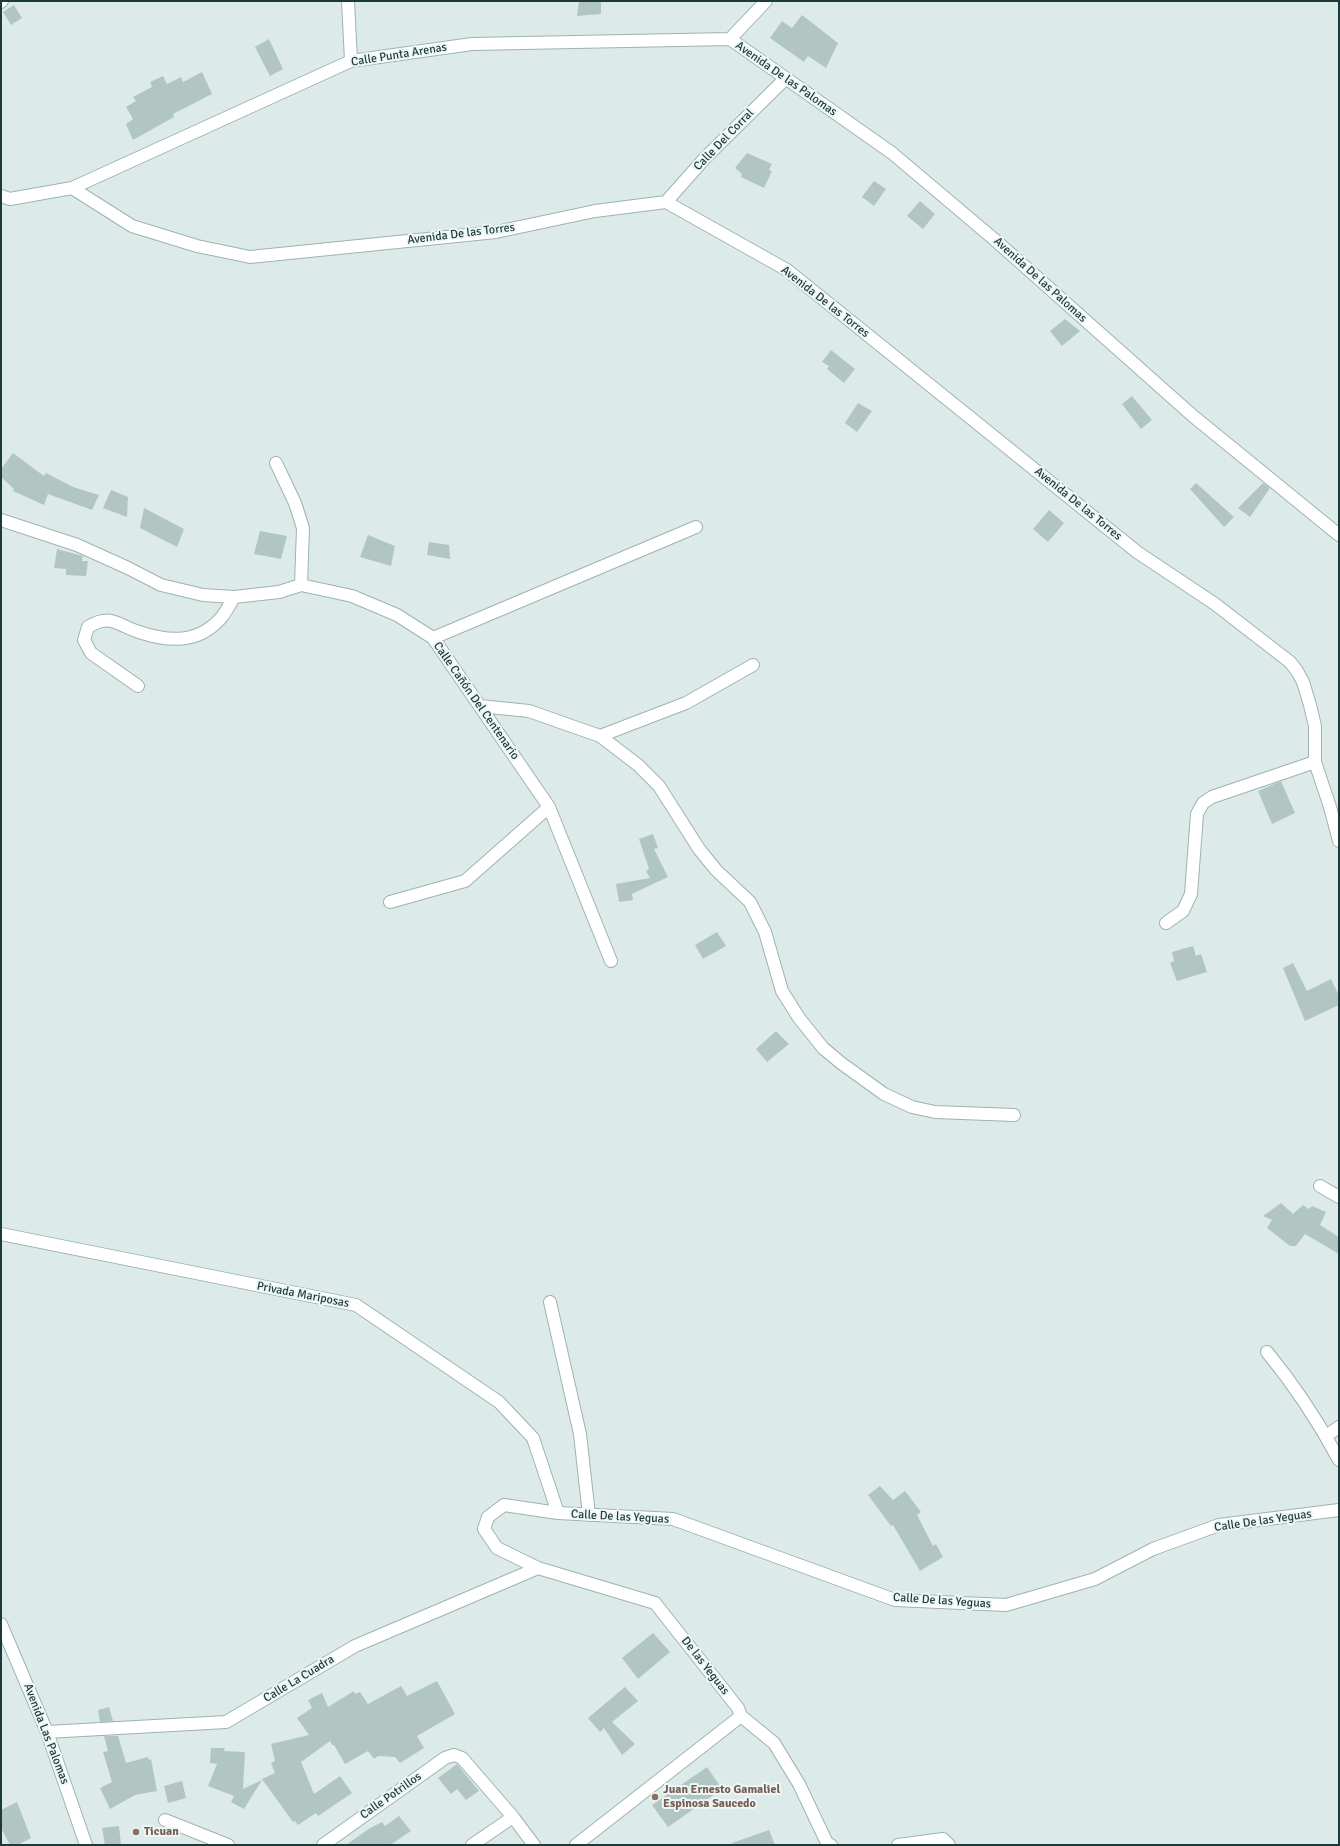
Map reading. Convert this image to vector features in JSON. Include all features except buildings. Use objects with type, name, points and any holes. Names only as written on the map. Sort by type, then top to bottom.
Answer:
[{"type":"street","points":[[348,1],[351,61]]},
{"type":"street","points":[[730,39],[766,1]]},
{"type":"street","name":"Calle Punta Arenas","points":[[1,196],[10,199],[72,188],[351,61],[472,44],[730,39]]},
{"type":"street","name":"Avenida De las Palomas","points":[[730,39],[892,154],[996,240],[1193,416],[1339,535]]},
{"type":"street","name":"Calle Del Corral","points":[[666,202],[705,158],[785,79]]},
{"type":"street","name":"Avenida De las Torres","points":[[72,188],[132,226],[196,246],[250,257],[496,232],[595,211],[666,202],[787,270],[1137,552],[1215,604],[1290,662],[1297,670],[1303,682],[1310,705],[1315,726],[1314,762],[1330,807],[1339,841]]},
{"type":"street","points":[[276,463],[295,503],[303,528],[301,585]]},
{"type":"street","name":"Calle Cañón Del Centenario","points":[[1,520],[77,545],[161,585],[203,595],[234,597],[279,592],[301,585],[352,596],[397,615],[433,638],[549,807],[612,961]]},
{"type":"street","points":[[433,638],[696,527]]},
{"type":"street","points":[[138,686],[91,653],[84,640],[88,627],[99,620],[114,621],[139,632],[175,640],[202,634],[221,618],[234,597]]},
{"type":"street","points":[[600,736],[686,703],[753,664]]},
{"type":"street","points":[[480,706],[529,711],[600,736],[638,765],[659,786],[699,849],[716,870],[750,902],[765,932],[782,991],[799,1018],[823,1048],[841,1063],[884,1094],[912,1107],[935,1112],[1014,1115]]},
{"type":"street","points":[[1166,923],[1183,911],[1191,894],[1197,814],[1203,803],[1212,797],[1314,762]]},
{"type":"street","points":[[390,902],[465,881],[549,807]]},
{"type":"street","points":[[1320,1186],[1339,1197]]},
{"type":"street","name":"Privada Mariposas","points":[[1,1234],[356,1305],[499,1402],[533,1438],[558,1513]]},
{"type":"street","points":[[550,1302],[580,1434],[589,1515]]},
{"type":"street","points":[[1267,1352],[1289,1379],[1326,1436],[1339,1460]]},
{"type":"street","points":[[1326,1436],[1339,1427]]},
{"type":"street","name":"Calle De las Yeguas","points":[[484,1529],[488,1517],[504,1505],[558,1513],[673,1520],[895,1600],[1006,1605],[1095,1579],[1153,1549],[1219,1525],[1339,1510]]},
{"type":"street","name":"De las Yeguas","points":[[484,1529],[497,1548],[538,1568],[655,1603],[738,1708],[741,1716],[774,1743],[799,1784],[827,1843],[831,1845]]},
{"type":"street","name":"Calle La Cuadra","points":[[48,1732],[226,1722],[355,1646],[538,1568]]},
{"type":"street","name":"Avenida Las Palomas","points":[[1,1624],[48,1732],[86,1845]]},
{"type":"street","points":[[576,1845],[741,1716]]},
{"type":"street","name":"Calle Potrillos","points":[[323,1845],[445,1758],[454,1755],[462,1758],[513,1817]]},
{"type":"street","points":[[472,1845],[513,1817],[534,1845]]},
{"type":"street","points":[[165,1820],[228,1845]]},
{"type":"street","points":[[898,1845],[943,1839],[949,1845]]},
{"type":"place","name":"Juan Ernesto Gamaliel Espinosa Saucedo","points":[[655,1797]]},
{"type":"place","name":"Ticuan","points":[[136,1832]]}]
